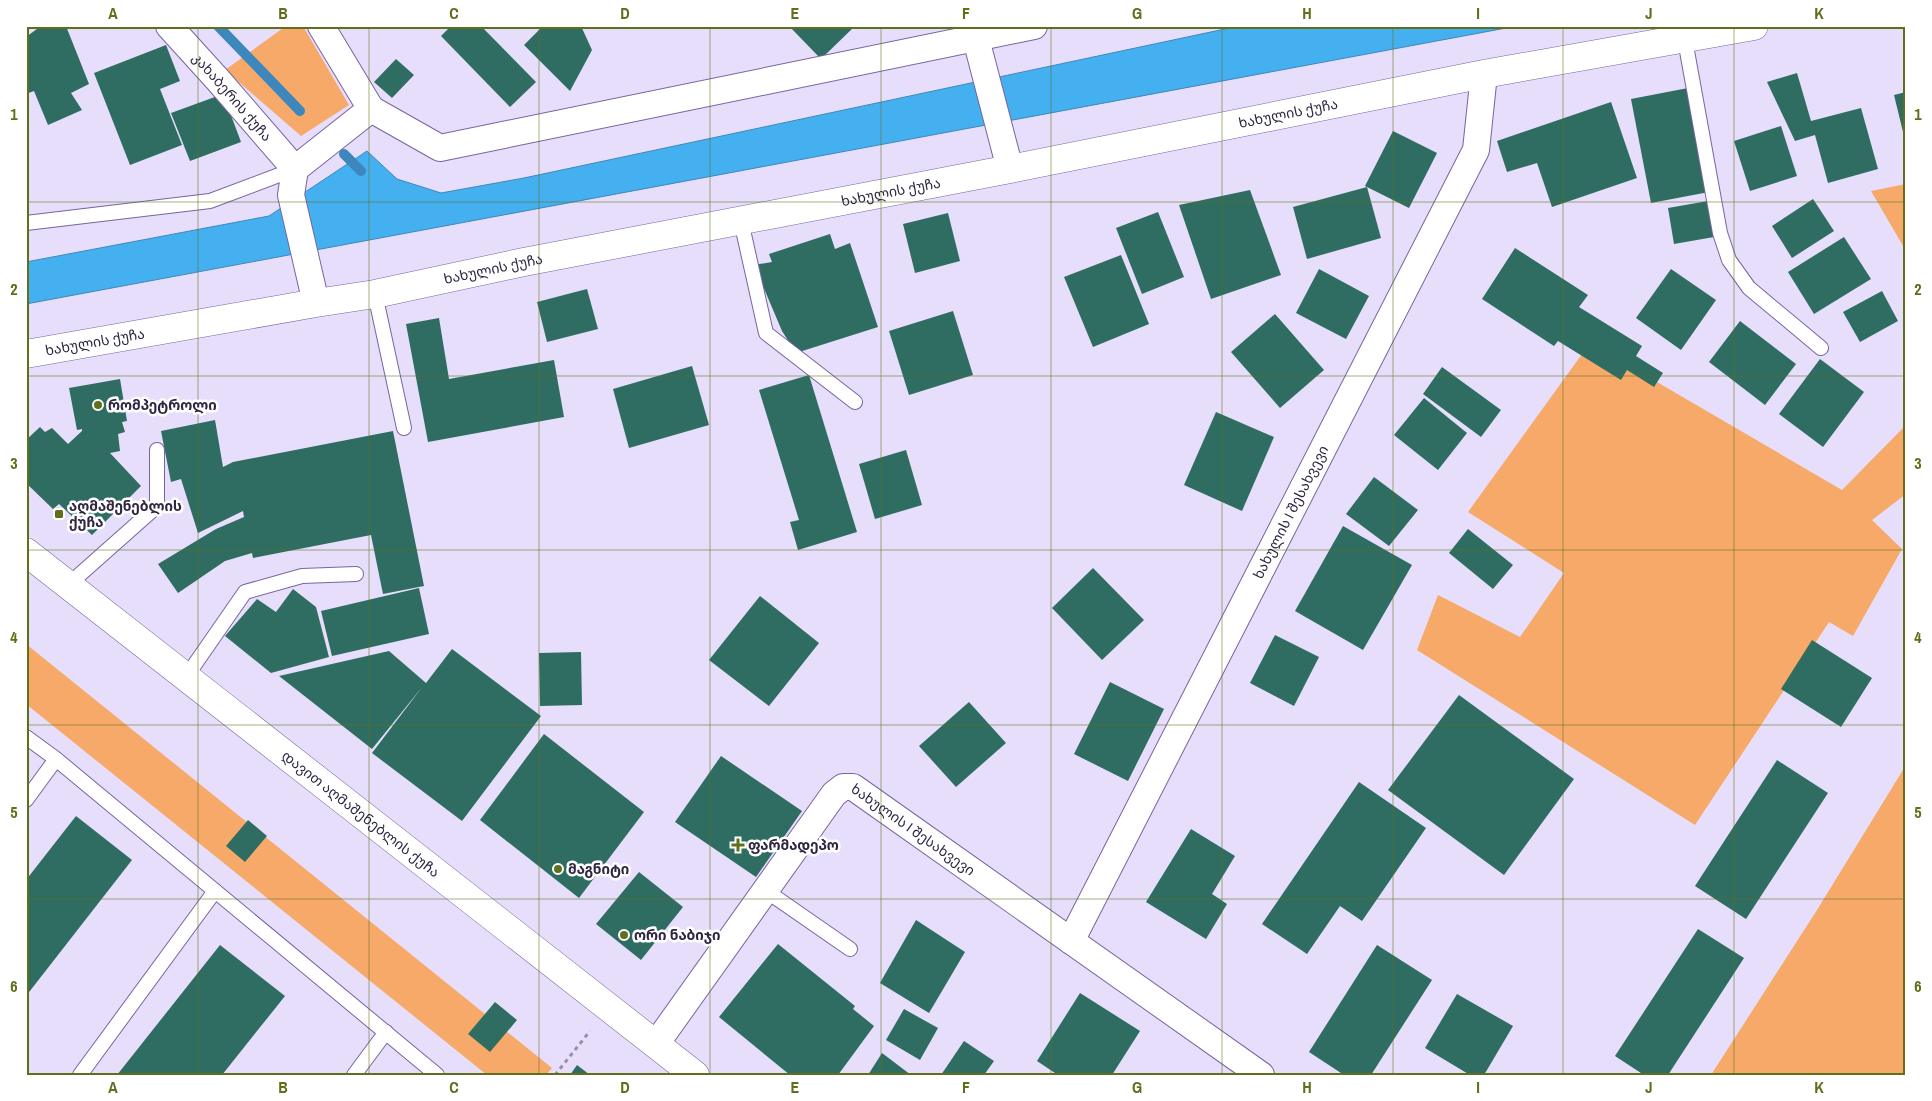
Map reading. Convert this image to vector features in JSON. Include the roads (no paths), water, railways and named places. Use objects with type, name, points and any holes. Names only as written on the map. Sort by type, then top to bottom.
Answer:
[{"type":"main road","name":"ხახულის ქუჩა","points":[[26,354],[375,294],[524,262],[1010,169],[1484,74],[1685,40],[1754,26]]},
{"type":"main road","name":"დავით აღმაშენებლის ქუჩა","points":[[26,552],[695,1075]]},
{"type":"street","name":"კახაბერის ქუჩა","points":[[168,26],[218,80],[295,169]]},
{"type":"street","points":[[321,26],[371,110],[440,148],[1034,26]]},
{"type":"street","points":[[976,38],[1010,169]]},
{"type":"street","name":"ხახულის I შესახვევი","points":[[1071,941],[1476,150],[1484,74]]},
{"type":"street","points":[[316,303],[291,195],[295,169],[371,110]]},
{"type":"street","name":"ხახულის I შესახვევი","points":[[656,1044],[834,794],[843,787],[853,787],[1261,1075]]},
{"type":"lane","points":[[1685,40],[1720,233],[1729,260],[1749,288],[1821,348]]},
{"type":"lane","points":[[26,223],[210,201],[295,169]]},
{"type":"lane","points":[[741,221],[766,334],[855,402]]},
{"type":"lane","points":[[375,294],[404,428]]},
{"type":"lane","points":[[68,585],[157,506],[158,450]]},
{"type":"lane","points":[[186,677],[245,592],[302,576],[356,574]]},
{"type":"lane","points":[[26,738],[56,759],[437,1075]]},
{"type":"lane","points":[[26,800],[56,759]]},
{"type":"lane","points":[[765,890],[850,949]]},
{"type":"lane","points":[[80,1075],[215,891]]},
{"type":"lane","points":[[354,1075],[386,1032]]},
{"type":"water","points":[[1239,26],[1517,26],[26,304],[26,262],[269,216],[367,151],[397,179],[441,193],[524,178]]},
{"type":"waterway","points":[[218,26],[300,111]]},
{"type":"waterway","points":[[344,154],[361,171]]},
{"type":"place","name":"რომპეტროლი","points":[[98,405]]},
{"type":"place","name":"აღმაშენებლის ქუჩა","points":[[59,514]]},
{"type":"place","name":"ფარმადეპო","points":[[738,845]]},
{"type":"place","name":"მაგნიტი","points":[[558,869]]},
{"type":"place","name":"ორი ნაბიჯი","points":[[624,935]]}]
